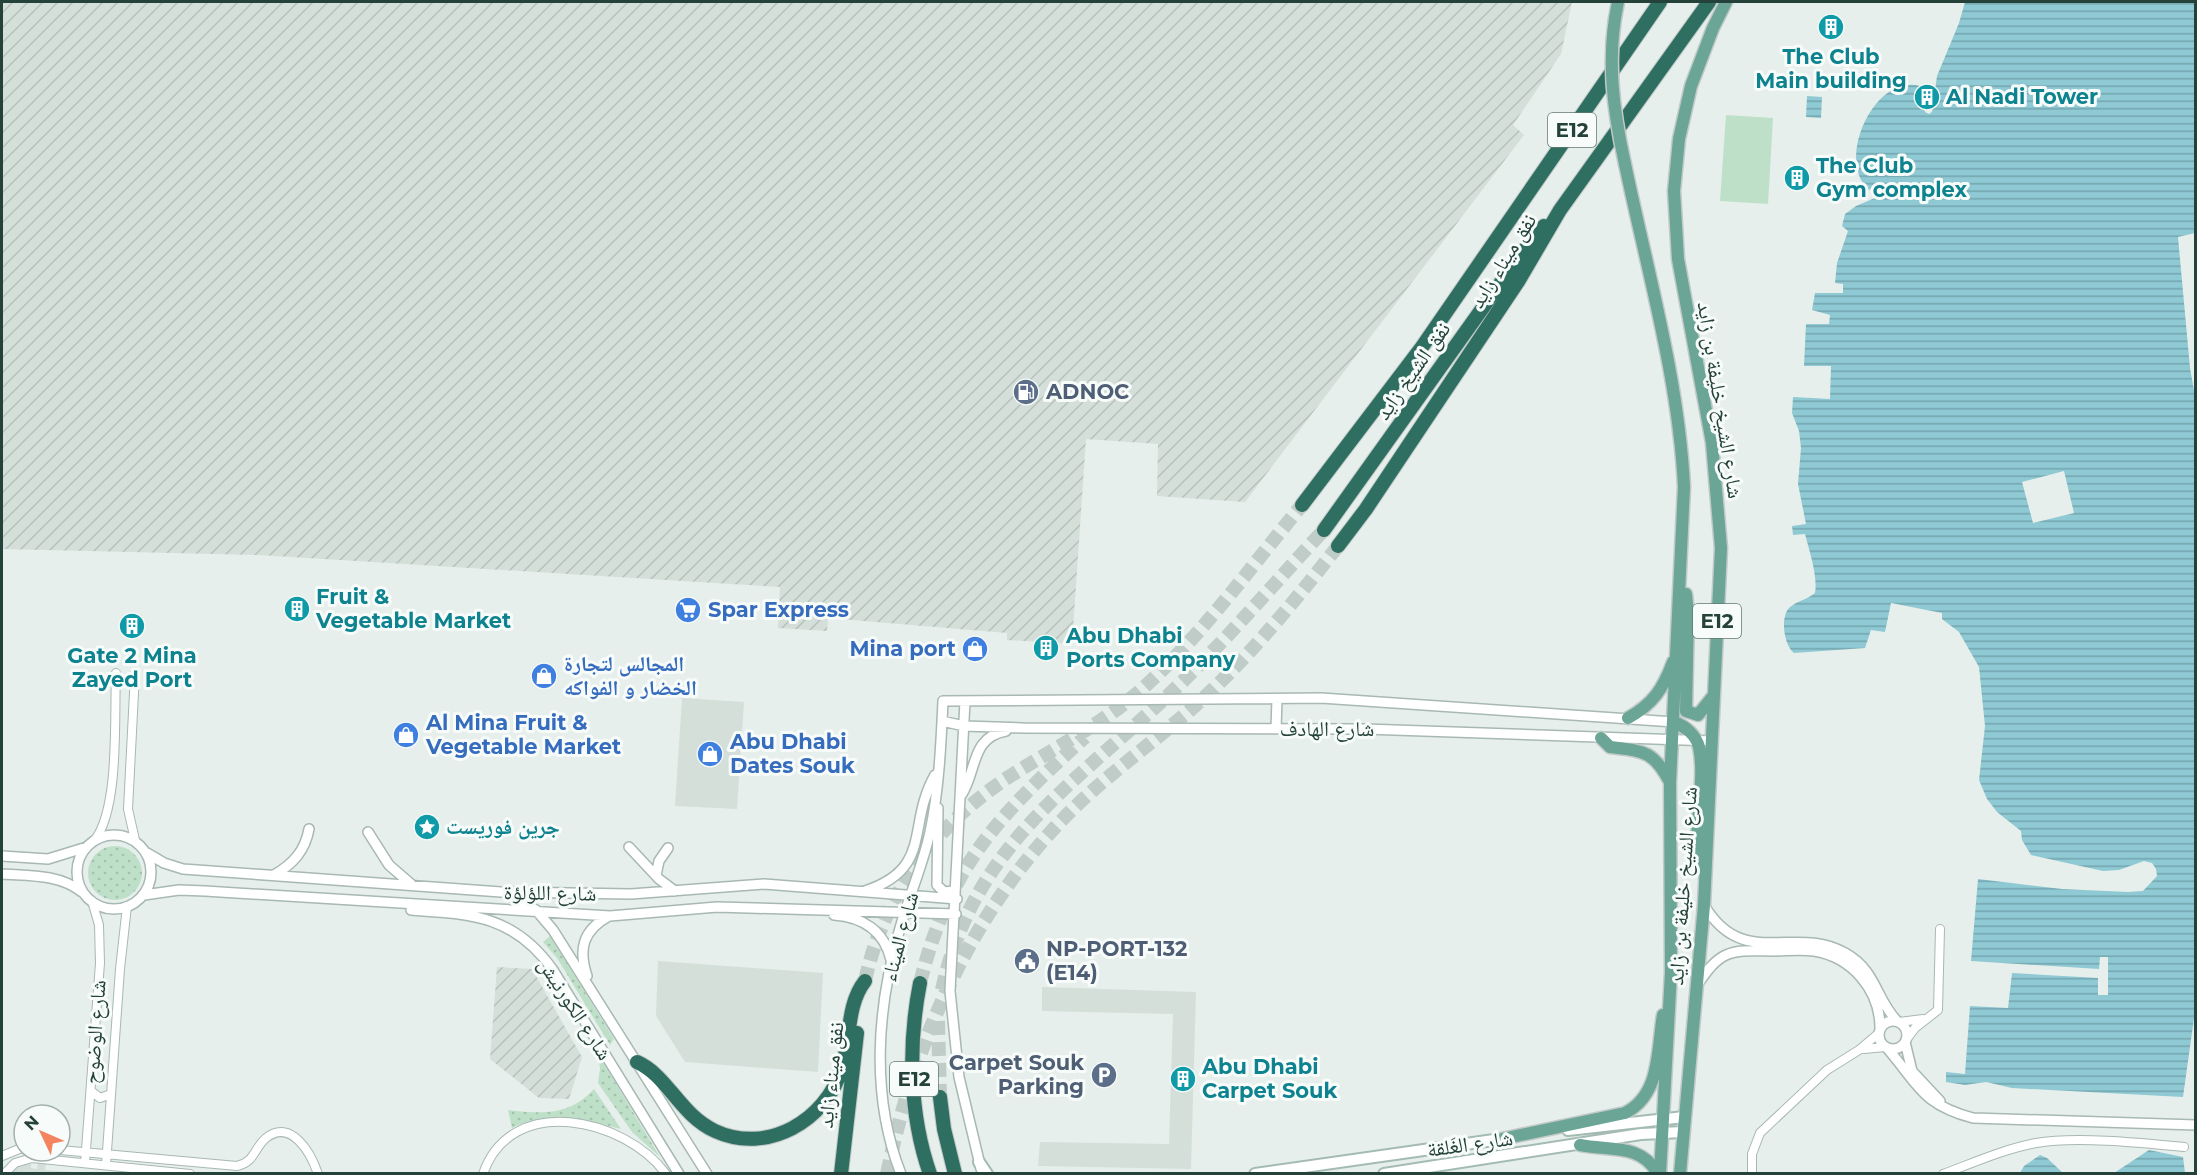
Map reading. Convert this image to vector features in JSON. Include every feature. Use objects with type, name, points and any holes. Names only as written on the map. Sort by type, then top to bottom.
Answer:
[{"type":"highway","name":"نفق ميناء زايد","points":[[1302,505],[1422,347],[1660,2]]},
{"type":"highway","name":"نفق ميناء زايد","points":[[1338,546],[1519,280],[1560,210],[1709,2]]},
{"type":"highway","name":"نفق الشيخ زايد","points":[[1324,530],[1522,253],[1560,210]]},
{"type":"highway","name":"نفق ميناء زايد","points":[[637,1062],[654,1073],[683,1108],[707,1127],[742,1138],[781,1134],[809,1117],[835,1085],[844,1059],[854,1000],[865,981],[841,1173]]},
{"type":"highway","name":"E12","points":[[920,983],[913,1042],[914,1093],[922,1143],[930,1173]]},
{"type":"highway","name":"E12","points":[[940,1097],[944,1130],[955,1173]]},
{"type":"main road","name":"شارع الشيخ خليفة بن زايد","points":[[1618,2],[1611,74],[1613,104],[1678,417],[1684,487],[1671,783],[1671,972],[1659,1173]]},
{"type":"main road","name":"شارع الشيخ خليفة بن زايد","points":[[1680,1173],[1706,876],[1721,567],[1718,510],[1708,416],[1677,259],[1674,191],[1679,139],[1691,86],[1713,28],[1726,2]]},
{"type":"main road","points":[[1681,582],[1688,614],[1686,711],[1698,715],[1714,695]]},
{"type":"main road","points":[[1628,718],[1647,706],[1661,691],[1678,650]]},
{"type":"main road","points":[[1674,722],[1688,729],[1697,741],[1700,761],[1697,842],[1706,876]]},
{"type":"main road","points":[[1601,738],[1610,747],[1638,750],[1651,756],[1671,783]]},
{"type":"main road","points":[[1502,1139],[1625,1113],[1639,1104],[1654,1077],[1671,972]]},
{"type":"main road","name":"شارع الغَلقة","points":[[1255,1173],[1663,1117],[1684,1117]]},
{"type":"main road","name":"شارع الغَلقة","points":[[1384,1173],[1663,1132],[1683,1132]]},
{"type":"main road","points":[[1580,1145],[1633,1151],[1649,1161],[1659,1173]]},
{"type":"street","points":[[84,893],[77,875],[78,865],[105,825],[110,804],[116,673]]},
{"type":"street","points":[[2,874],[47,877],[74,886],[92,901],[109,909],[128,906],[144,895],[152,874],[147,853],[135,840],[128,809],[135,674]]},
{"type":"street","points":[[1276,729],[1277,699]]},
{"type":"street","name":"شارع الهادف","points":[[943,701],[1368,700],[1674,722]]},
{"type":"street","name":"شارع الميناء","points":[[901,1173],[888,1129],[880,1069],[883,1009],[891,962],[930,832],[938,771],[943,701]]},
{"type":"street","points":[[965,701],[957,899],[950,991],[952,1029],[959,1077],[983,1170]]},
{"type":"street","name":"شارع الهادف","points":[[942,722],[964,726],[1023,728],[1443,730],[1712,741]]},
{"type":"street","points":[[961,796],[970,776],[974,757],[982,744],[994,734],[1023,728]]},
{"type":"street","points":[[861,892],[891,880],[906,865],[913,853],[927,791],[938,771]]},
{"type":"street","points":[[935,794],[939,830],[936,885],[940,891],[947,892],[954,890],[957,884]]},
{"type":"street","points":[[273,875],[298,857],[309,829]]},
{"type":"street","points":[[368,832],[389,865],[411,884]]},
{"type":"street","points":[[2,856],[48,859],[115,835],[135,840]]},
{"type":"street","points":[[629,847],[675,891]]},
{"type":"street","points":[[656,875],[659,861],[668,848]]},
{"type":"street","name":"شارع اللؤلؤة","points":[[147,853],[164,863],[183,869],[501,892],[631,894],[764,884],[957,899]]},
{"type":"street","name":"شارع اللؤلؤة","points":[[144,895],[179,890],[610,916],[717,907],[956,914]]},
{"type":"street","name":"شارع الكورنيش","points":[[501,892],[536,910],[553,930],[707,1173]]},
{"type":"street","name":"شارع الكورنيش","points":[[316,898],[340,905],[475,915],[501,924],[521,936],[537,950],[553,970],[680,1173]]},
{"type":"street","name":"شارع الوضوح","points":[[85,1163],[100,963],[99,925],[92,901]]},
{"type":"street","points":[[1704,905],[1721,926],[1744,940],[1762,944],[1815,943],[1848,954],[1871,976],[1898,1022],[1906,1029],[1908,1060],[1917,1078],[1940,1101],[1962,1115]]},
{"type":"street","name":"شارع الوضوح","points":[[106,1165],[128,906]]},
{"type":"street","points":[[818,909],[828,914],[854,918],[873,929],[885,942],[891,962]]},
{"type":"street","points":[[592,990],[582,956],[584,941],[593,926],[610,916]]},
{"type":"street","points":[[1752,1173],[1752,1154],[1761,1133],[1827,1070],[1859,1050],[1887,1022],[1927,1018],[1935,1014],[1939,1007],[1940,929]]},
{"type":"street","points":[[1695,987],[1715,962],[1731,953],[1803,950],[1823,953],[1849,966],[1863,980],[1876,1001],[1880,1031],[1886,1048],[1926,1097],[1943,1108],[1962,1115],[1994,1120],[2196,1125]]},
{"type":"street","points":[[1859,1050],[1895,1049],[1906,1041],[1927,1018]]},
{"type":"street","points":[[91,1091],[100,1098],[111,1094]]},
{"type":"street","points":[[483,1173],[491,1155],[507,1137],[522,1129],[542,1124],[585,1124],[630,1140],[666,1173]]},
{"type":"street","points":[[72,1151],[242,1165],[253,1158],[268,1137],[283,1132],[298,1138],[310,1154],[318,1173]]},
{"type":"street","points":[[1943,1173],[2025,1145],[2046,1142],[2133,1143],[2184,1147]]},
{"type":"street","points":[[4,1173],[15,1163],[32,1158],[190,1173]]},
{"type":"shaded area","points":[[2,2],[1572,2],[1561,54],[1513,125],[1524,135],[1245,502],[1157,496],[1158,444],[1086,439],[1072,644],[1007,640],[1007,633],[828,618],[827,631],[778,628],[780,587],[259,555],[2,549]]},
{"type":"shaded area","name":"Abu Dhabi Dates Souk","points":[[682,698],[744,702],[737,809],[675,806]]},
{"type":"shaded area","points":[[658,961],[823,973],[818,1072],[685,1062],[656,1016]]},
{"type":"shaded area","points":[[497,967],[532,969],[582,1057],[569,1099],[539,1098],[490,1059]]},
{"type":"shaded area","points":[[1042,987],[1196,992],[1191,1169],[1038,1166],[1040,1142],[1169,1144],[1173,1014],[1042,1011]]},
{"type":"shaded area","points":[[24,1163],[31,1164],[31,1168],[37,1169],[38,1163],[46,1163],[45,1170],[88,1173],[5,1174]]},
{"type":"green space","points":[[1726,115],[1773,118],[1768,204],[1720,201]]},
{"type":"green space","points":[[110,846],[120,846],[134,854],[140,863],[142,873],[140,883],[134,892],[120,900],[110,900],[93,888],[88,878],[88,868],[100,851]]},
{"type":"green space","points":[[550,936],[614,1039],[610,1045],[557,958],[543,942]]},
{"type":"green space","points":[[598,1054],[660,1157],[632,1132],[598,1083],[600,1069]]},
{"type":"green space","points":[[594,1089],[621,1129],[566,1118],[539,1119],[512,1128],[508,1110],[544,1112],[565,1109],[585,1098]]},
{"type":"water","points":[[1965,2],[2195,2],[2195,233],[2178,237],[2190,368],[2196,402],[2196,1004],[2183,1097],[2012,1088],[1986,1082],[1965,1085],[1946,1082],[1946,1072],[1965,1074],[1970,1006],[2008,1008],[2012,973],[2098,978],[2098,995],[2108,995],[2108,957],[2100,957],[2099,969],[1971,961],[1978,879],[2062,889],[2128,892],[2143,891],[2157,876],[2156,869],[2152,863],[2144,861],[2119,870],[2103,871],[2031,855],[2022,840],[2021,831],[1997,812],[1987,799],[1979,780],[1985,726],[1979,667],[1959,632],[1942,619],[1942,613],[1891,603],[1885,632],[1871,630],[1865,648],[1794,653],[1786,638],[1784,625],[1786,612],[1815,593],[1816,586],[1813,563],[1805,534],[1793,535],[1792,526],[1806,524],[1798,484],[1801,448],[1799,431],[1792,413],[1793,397],[1830,399],[1831,366],[1804,366],[1806,324],[1829,324],[1830,315],[1812,310],[1815,293],[1843,293],[1843,284],[1835,283],[1837,263],[1848,231],[1842,226],[1845,214],[1856,206],[1889,192],[1890,188],[1884,184],[1869,190],[1860,177],[1856,160],[1858,141],[1864,122],[1888,93],[1903,86],[1920,86],[1925,112],[1929,114],[1932,112],[1937,76],[1959,23]],"holes":[[[2064,471],[2074,513],[2033,523],[2022,482]]]},
{"type":"water","points":[[1807,96],[1822,97],[1821,118],[1806,117]]},
{"type":"water","points":[[2149,1150],[2183,1157],[2185,1173],[2114,1173]]},
{"type":"water","points":[[2040,1155],[2047,1158],[2063,1173],[2020,1173],[2024,1166]]},
{"type":"tunnel","points":[[865,981],[873,950],[898,893],[915,867],[955,820],[1004,780],[1103,719],[1134,696],[1180,652],[1302,505]]},
{"type":"tunnel","points":[[942,990],[957,938],[978,893],[1005,853],[1036,817],[1070,784],[1200,665],[1324,530]]},
{"type":"tunnel","points":[[887,1174],[912,1078],[930,1030],[950,984],[999,897],[1029,857],[1077,805],[1196,705],[1234,668],[1288,608],[1338,546]]},
{"type":"tunnel","points":[[920,983],[946,906],[981,846],[1027,792],[1085,737]]},
{"type":"tunnel","points":[[938,1021],[940,1097]]},
{"type":"place","name":"The Club Main building","points":[[1831,27]]},
{"type":"place","name":"Al Nadi Tower","points":[[1927,97]]},
{"type":"place","name":"The Club Gym complex","points":[[1797,178]]},
{"type":"place","name":"ADNOC","points":[[1026,392]]},
{"type":"place","name":"Fruit & Vegetable Market","points":[[297,609]]},
{"type":"place","name":"Spar Express","points":[[688,610]]},
{"type":"place","name":"Gate 2 Mina Zayed Port","points":[[132,626]]},
{"type":"place","name":"Abu Dhabi Ports Company","points":[[1046,648]]},
{"type":"place","name":"Mina port","points":[[975,649]]},
{"type":"place","name":"المجالس لتجارة الخضار و الفواكه","points":[[544,676]]},
{"type":"place","name":"Al Mina Fruit & Vegetable Market","points":[[406,735]]},
{"type":"place","name":"Abu Dhabi Dates Souk","points":[[710,754]]},
{"type":"place","name":"جرين فوريست","points":[[427,827]]},
{"type":"place","name":"NP-PORT-132 (E14)","points":[[1027,961]]},
{"type":"place","name":"Carpet Souk Parking","points":[[1104,1075]]},
{"type":"place","name":"Abu Dhabi Carpet Souk","points":[[1183,1079]]}]
